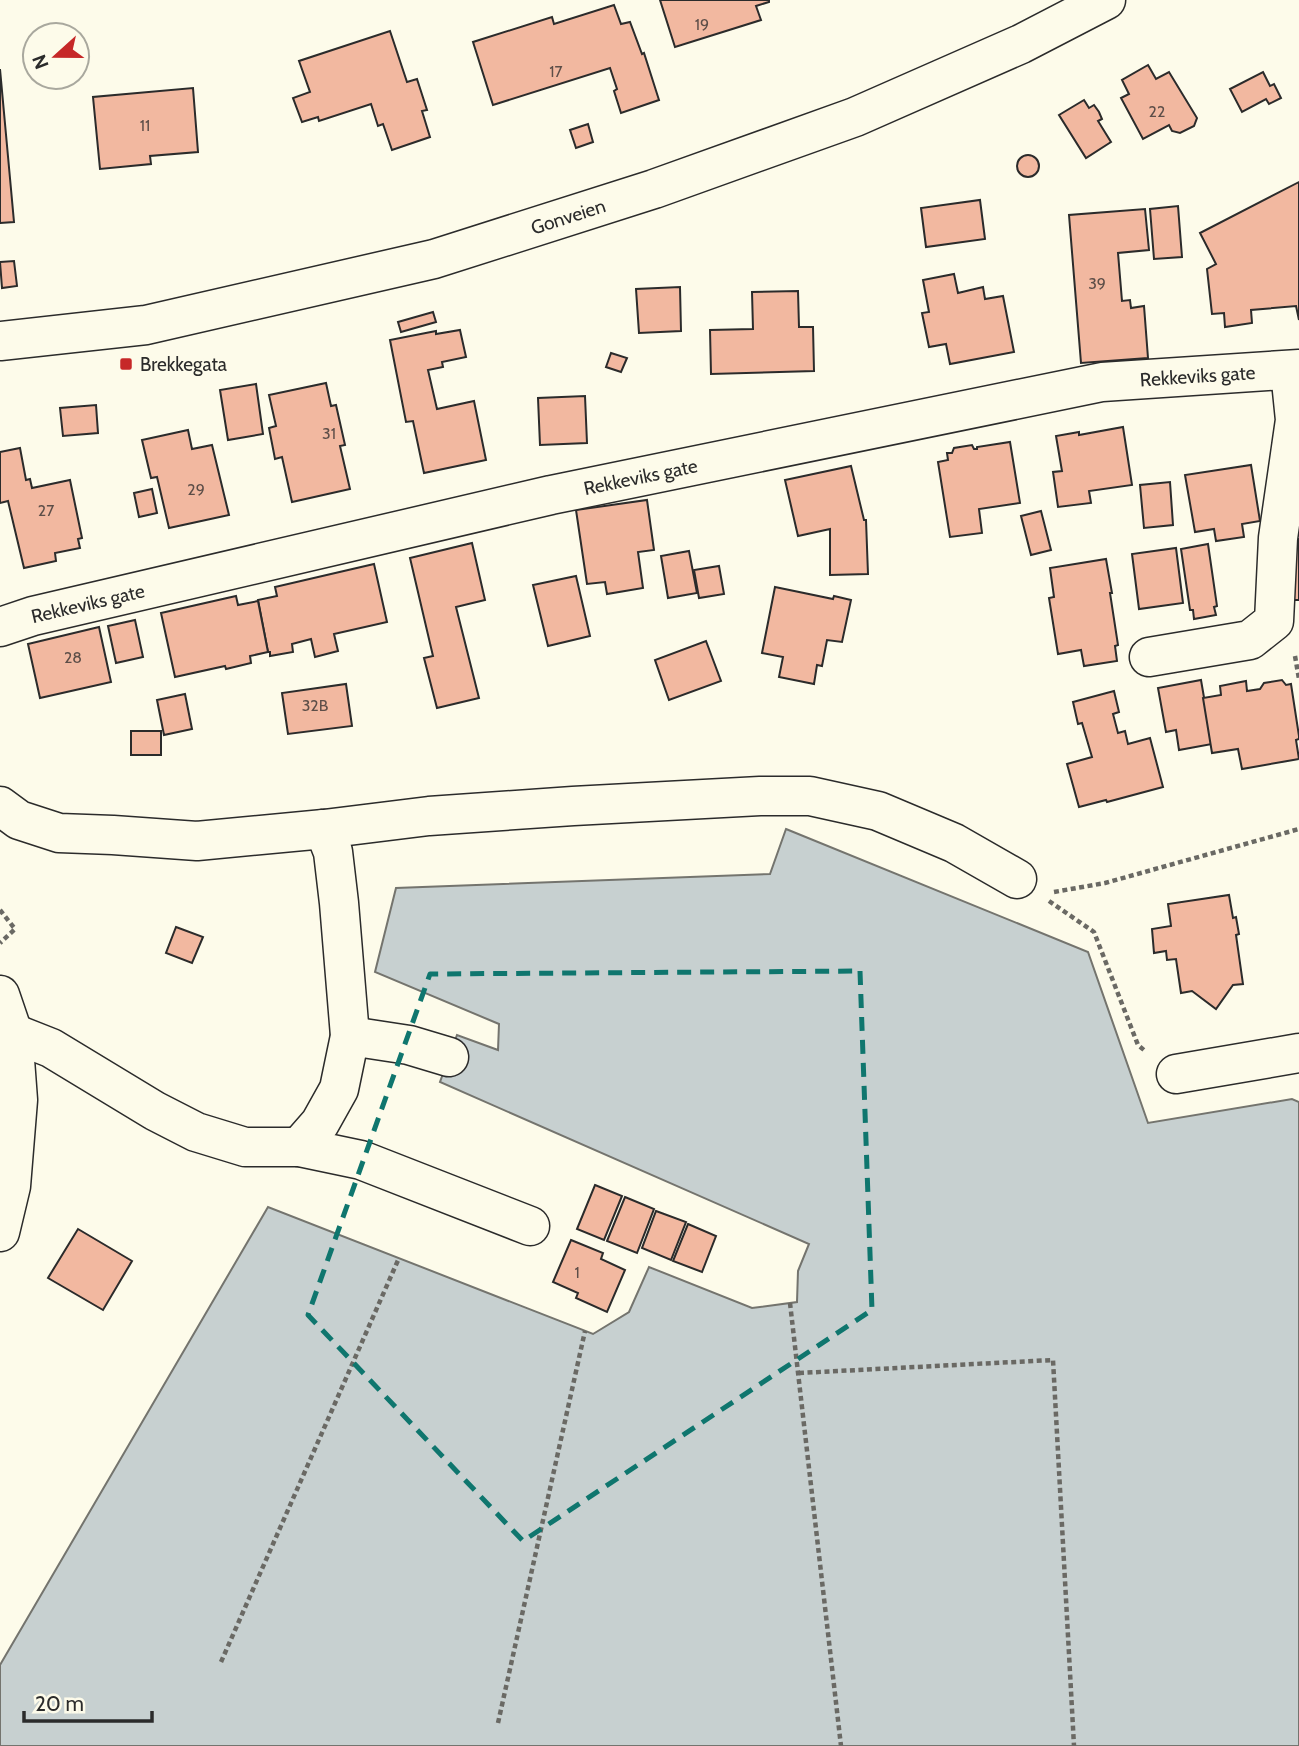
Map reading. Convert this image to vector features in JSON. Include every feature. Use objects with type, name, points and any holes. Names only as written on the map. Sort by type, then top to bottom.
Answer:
[{"type":"street","name":"Gonveien","points":[[0,341],[146,325],[434,259],[654,189],[855,117],[1021,44],[1107,0]]},
{"type":"street","name":"Rekkeviks gate","points":[[0,627],[33,616],[551,495],[1102,382],[1294,370],[1295,420],[1278,538],[1274,621],[1250,640],[1149,657]]},
{"type":"street","points":[[0,806],[19,820],[59,833],[197,841],[429,816],[760,796],[810,796],[878,811],[954,843],[1028,887]]},
{"type":"street","points":[[299,1147],[320,1123],[339,1089],[350,1036],[338,891],[333,852],[324,829]]},
{"type":"street","points":[[0,995],[13,1032],[18,1100],[11,1185],[0,1232]]},
{"type":"street","points":[[13,1032],[51,1048],[155,1111],[196,1132],[245,1147],[299,1147],[360,1160],[530,1226]]},
{"type":"street","points":[[350,1036],[409,1045],[449,1057]]},
{"type":"street","points":[[1176,1074],[1299,1054]]},
{"type":"path","points":[[1028,887],[1105,883],[1299,829]]},
{"type":"path","points":[[1028,887],[1094,932],[1138,1045],[1176,1074]]},
{"type":"path","points":[[0,910],[15,929],[0,943]]},
{"type":"path","points":[[221,1662],[399,1258]]},
{"type":"path","points":[[790,1303],[841,1746]]},
{"type":"path","points":[[498,1723],[585,1331]]},
{"type":"path","points":[[799,1373],[1053,1360],[1074,1746]]},
{"type":"highlighted area","points":[[860,971],[872,1310],[523,1541],[308,1315],[430,974]]},
{"type":"shaded area","points":[[786,829],[1088,952],[1148,1123],[1292,1099],[1299,1102],[1299,1746],[0,1746],[0,1665],[268,1207],[593,1334],[629,1312],[649,1267],[752,1308],[797,1302],[798,1271],[809,1244],[440,1082],[457,1035],[498,1050],[499,1024],[375,972],[396,888],[770,874]]},
{"type":"building","points":[[660,0],[769,2],[756,6],[761,20],[675,47]]},
{"type":"building","points":[[614,5],[621,24],[630,22],[642,54],[644,53],[659,100],[621,113],[610,68],[493,105],[473,42],[552,17],[554,24]]},
{"type":"building","points":[[390,31],[407,82],[417,79],[427,110],[422,111],[430,137],[392,150],[383,124],[378,126],[371,104],[319,121],[318,117],[302,122],[293,98],[310,92],[299,61]]},
{"type":"building","points":[[1148,65],[1156,79],[1169,72],[1197,118],[1194,126],[1180,133],[1172,131],[1169,125],[1143,139],[1121,98],[1129,94],[1122,80]]},
{"type":"building","points":[[0,69],[14,222],[0,223]]},
{"type":"building","points":[[1263,72],[1270,86],[1274,84],[1281,98],[1269,104],[1266,99],[1242,112],[1230,89]]},
{"type":"building","points":[[193,88],[198,152],[150,156],[151,164],[100,169],[93,97]]},
{"type":"building","points":[[1084,100],[1089,108],[1094,105],[1099,112],[1102,119],[1098,121],[1111,142],[1086,158],[1059,115]]},
{"type":"building","points":[[588,124],[593,142],[576,148],[570,130]]},
{"type":"building","points":[[1028,155],[1036,158],[1039,166],[1036,174],[1028,177],[1020,174],[1017,166],[1020,158]]},
{"type":"building","points":[[1299,182],[1299,320],[1296,306],[1251,310],[1252,323],[1225,327],[1224,313],[1212,314],[1207,269],[1216,264],[1200,233]]},
{"type":"building","points":[[980,200],[985,239],[926,247],[921,208]]},
{"type":"building","points":[[1178,206],[1182,257],[1154,259],[1150,209]]},
{"type":"building","points":[[1145,209],[1149,250],[1118,253],[1122,301],[1130,300],[1131,308],[1144,306],[1148,358],[1081,363],[1069,215]]},
{"type":"building","points":[[14,261],[17,286],[2,288],[0,262]]},
{"type":"building","points":[[954,274],[958,293],[983,287],[985,299],[1003,296],[1014,352],[950,364],[946,344],[929,347],[922,313],[929,312],[923,280]]},
{"type":"building","points":[[680,287],[681,331],[639,333],[636,289]]},
{"type":"building","points":[[798,291],[799,327],[813,327],[814,371],[711,374],[710,330],[753,329],[752,292]]},
{"type":"building","points":[[433,312],[436,322],[401,332],[398,322]]},
{"type":"building","points":[[460,330],[466,357],[442,362],[443,367],[428,370],[437,409],[474,401],[486,460],[424,473],[413,421],[406,422],[390,340],[436,331],[436,334]]},
{"type":"building","points":[[611,353],[627,358],[621,372],[606,367]]},
{"type":"building","points":[[326,383],[331,406],[336,405],[345,445],[340,446],[350,489],[292,502],[282,457],[275,459],[269,428],[276,426],[269,395]]},
{"type":"building","points":[[256,384],[263,434],[228,440],[220,390]]},
{"type":"building","points":[[585,396],[587,443],[540,445],[538,398]]},
{"type":"building","points":[[96,405],[98,433],[63,436],[60,408]]},
{"type":"building","points":[[1123,427],[1132,485],[1089,491],[1091,503],[1058,507],[1053,472],[1062,471],[1056,436]]},
{"type":"building","points":[[188,430],[192,449],[212,445],[229,515],[169,528],[157,477],[151,478],[142,440]]},
{"type":"building","points":[[1010,442],[1020,503],[979,509],[982,533],[950,537],[938,462],[948,460],[947,453],[952,453],[954,448],[972,445],[977,449]]},
{"type":"building","points":[[20,448],[26,480],[30,479],[32,488],[70,480],[82,538],[78,539],[80,548],[55,553],[56,561],[24,568],[8,501],[0,503],[0,452]]},
{"type":"building","points":[[1251,465],[1260,521],[1242,524],[1244,537],[1216,541],[1214,529],[1195,532],[1185,475]]},
{"type":"building","points":[[851,466],[866,520],[868,574],[830,575],[830,529],[798,536],[785,480]]},
{"type":"building","points":[[1170,482],[1173,525],[1144,528],[1140,485]]},
{"type":"building","points":[[152,489],[157,513],[139,517],[134,493]]},
{"type":"building","points":[[647,500],[654,550],[638,552],[643,588],[607,594],[605,582],[587,584],[576,510]]},
{"type":"building","points":[[1041,511],[1051,550],[1031,555],[1021,516]]},
{"type":"building","points":[[1299,539],[1299,600],[1293,600],[1288,540]]},
{"type":"building","points":[[472,543],[485,600],[456,607],[479,698],[437,708],[424,658],[433,656],[410,558]]},
{"type":"building","points":[[1208,544],[1216,615],[1194,619],[1193,610],[1190,610],[1181,549]]},
{"type":"building","points":[[1176,548],[1183,603],[1139,609],[1132,554]]},
{"type":"building","points":[[689,551],[697,593],[668,598],[661,556]]},
{"type":"building","points":[[1106,559],[1118,645],[1115,646],[1117,661],[1084,666],[1081,650],[1058,654],[1049,598],[1054,597],[1050,568]]},
{"type":"building","points":[[374,564],[387,622],[334,634],[338,651],[315,657],[311,639],[292,644],[293,652],[270,656],[258,600],[277,596],[275,587]]},
{"type":"building","points":[[719,566],[724,594],[699,598],[694,570]]},
{"type":"building","points":[[576,576],[590,636],[548,646],[533,585]]},
{"type":"building","points":[[775,587],[851,600],[842,642],[827,640],[822,666],[817,665],[814,684],[779,677],[783,657],[762,653]]},
{"type":"building","points":[[236,596],[238,605],[258,601],[268,652],[250,656],[251,663],[175,677],[161,613]]},
{"type":"building","points":[[135,620],[143,657],[116,663],[108,626]]},
{"type":"building","points":[[99,627],[111,682],[40,698],[28,644]]},
{"type":"building","points":[[706,641],[721,681],[669,700],[655,660]]},
{"type":"building","points":[[1201,680],[1212,744],[1179,750],[1176,730],[1166,732],[1158,688]]},
{"type":"building","points":[[1282,680],[1286,685],[1291,684],[1299,736],[1296,740],[1299,759],[1242,769],[1238,749],[1212,753],[1203,698],[1221,695],[1220,686],[1246,681],[1247,691],[1260,689],[1264,683]]},
{"type":"building","points":[[346,684],[352,726],[288,734],[282,693]]},
{"type":"building","points":[[1114,691],[1119,712],[1113,714],[1118,733],[1125,731],[1128,744],[1150,738],[1163,787],[1079,807],[1067,764],[1092,757],[1082,723],[1078,724],[1073,702]]},
{"type":"building","points":[[185,694],[192,729],[164,735],[157,700]]},
{"type":"building","points":[[131,731],[161,731],[161,755],[131,755]]},
{"type":"building","points":[[1229,895],[1239,934],[1236,935],[1243,984],[1233,985],[1216,1009],[1192,991],[1181,993],[1176,959],[1167,960],[1166,951],[1154,953],[1152,929],[1171,926],[1168,904]]},
{"type":"building","points":[[176,927],[203,937],[192,963],[166,953]]},
{"type":"building","points":[[595,1185],[622,1196],[604,1240],[577,1229]]},
{"type":"building","points":[[625,1197],[654,1209],[637,1253],[607,1241]]},
{"type":"building","points":[[656,1211],[686,1222],[671,1260],[642,1248]]},
{"type":"building","points":[[688,1224],[716,1236],[702,1272],[673,1261]]},
{"type":"building","points":[[78,1229],[132,1261],[103,1310],[48,1278]]},
{"type":"building","points":[[571,1240],[603,1253],[601,1259],[625,1270],[607,1312],[576,1298],[578,1293],[553,1282]]},
{"type":"place","name":"Brekkegata","points":[[126,364]]}]
